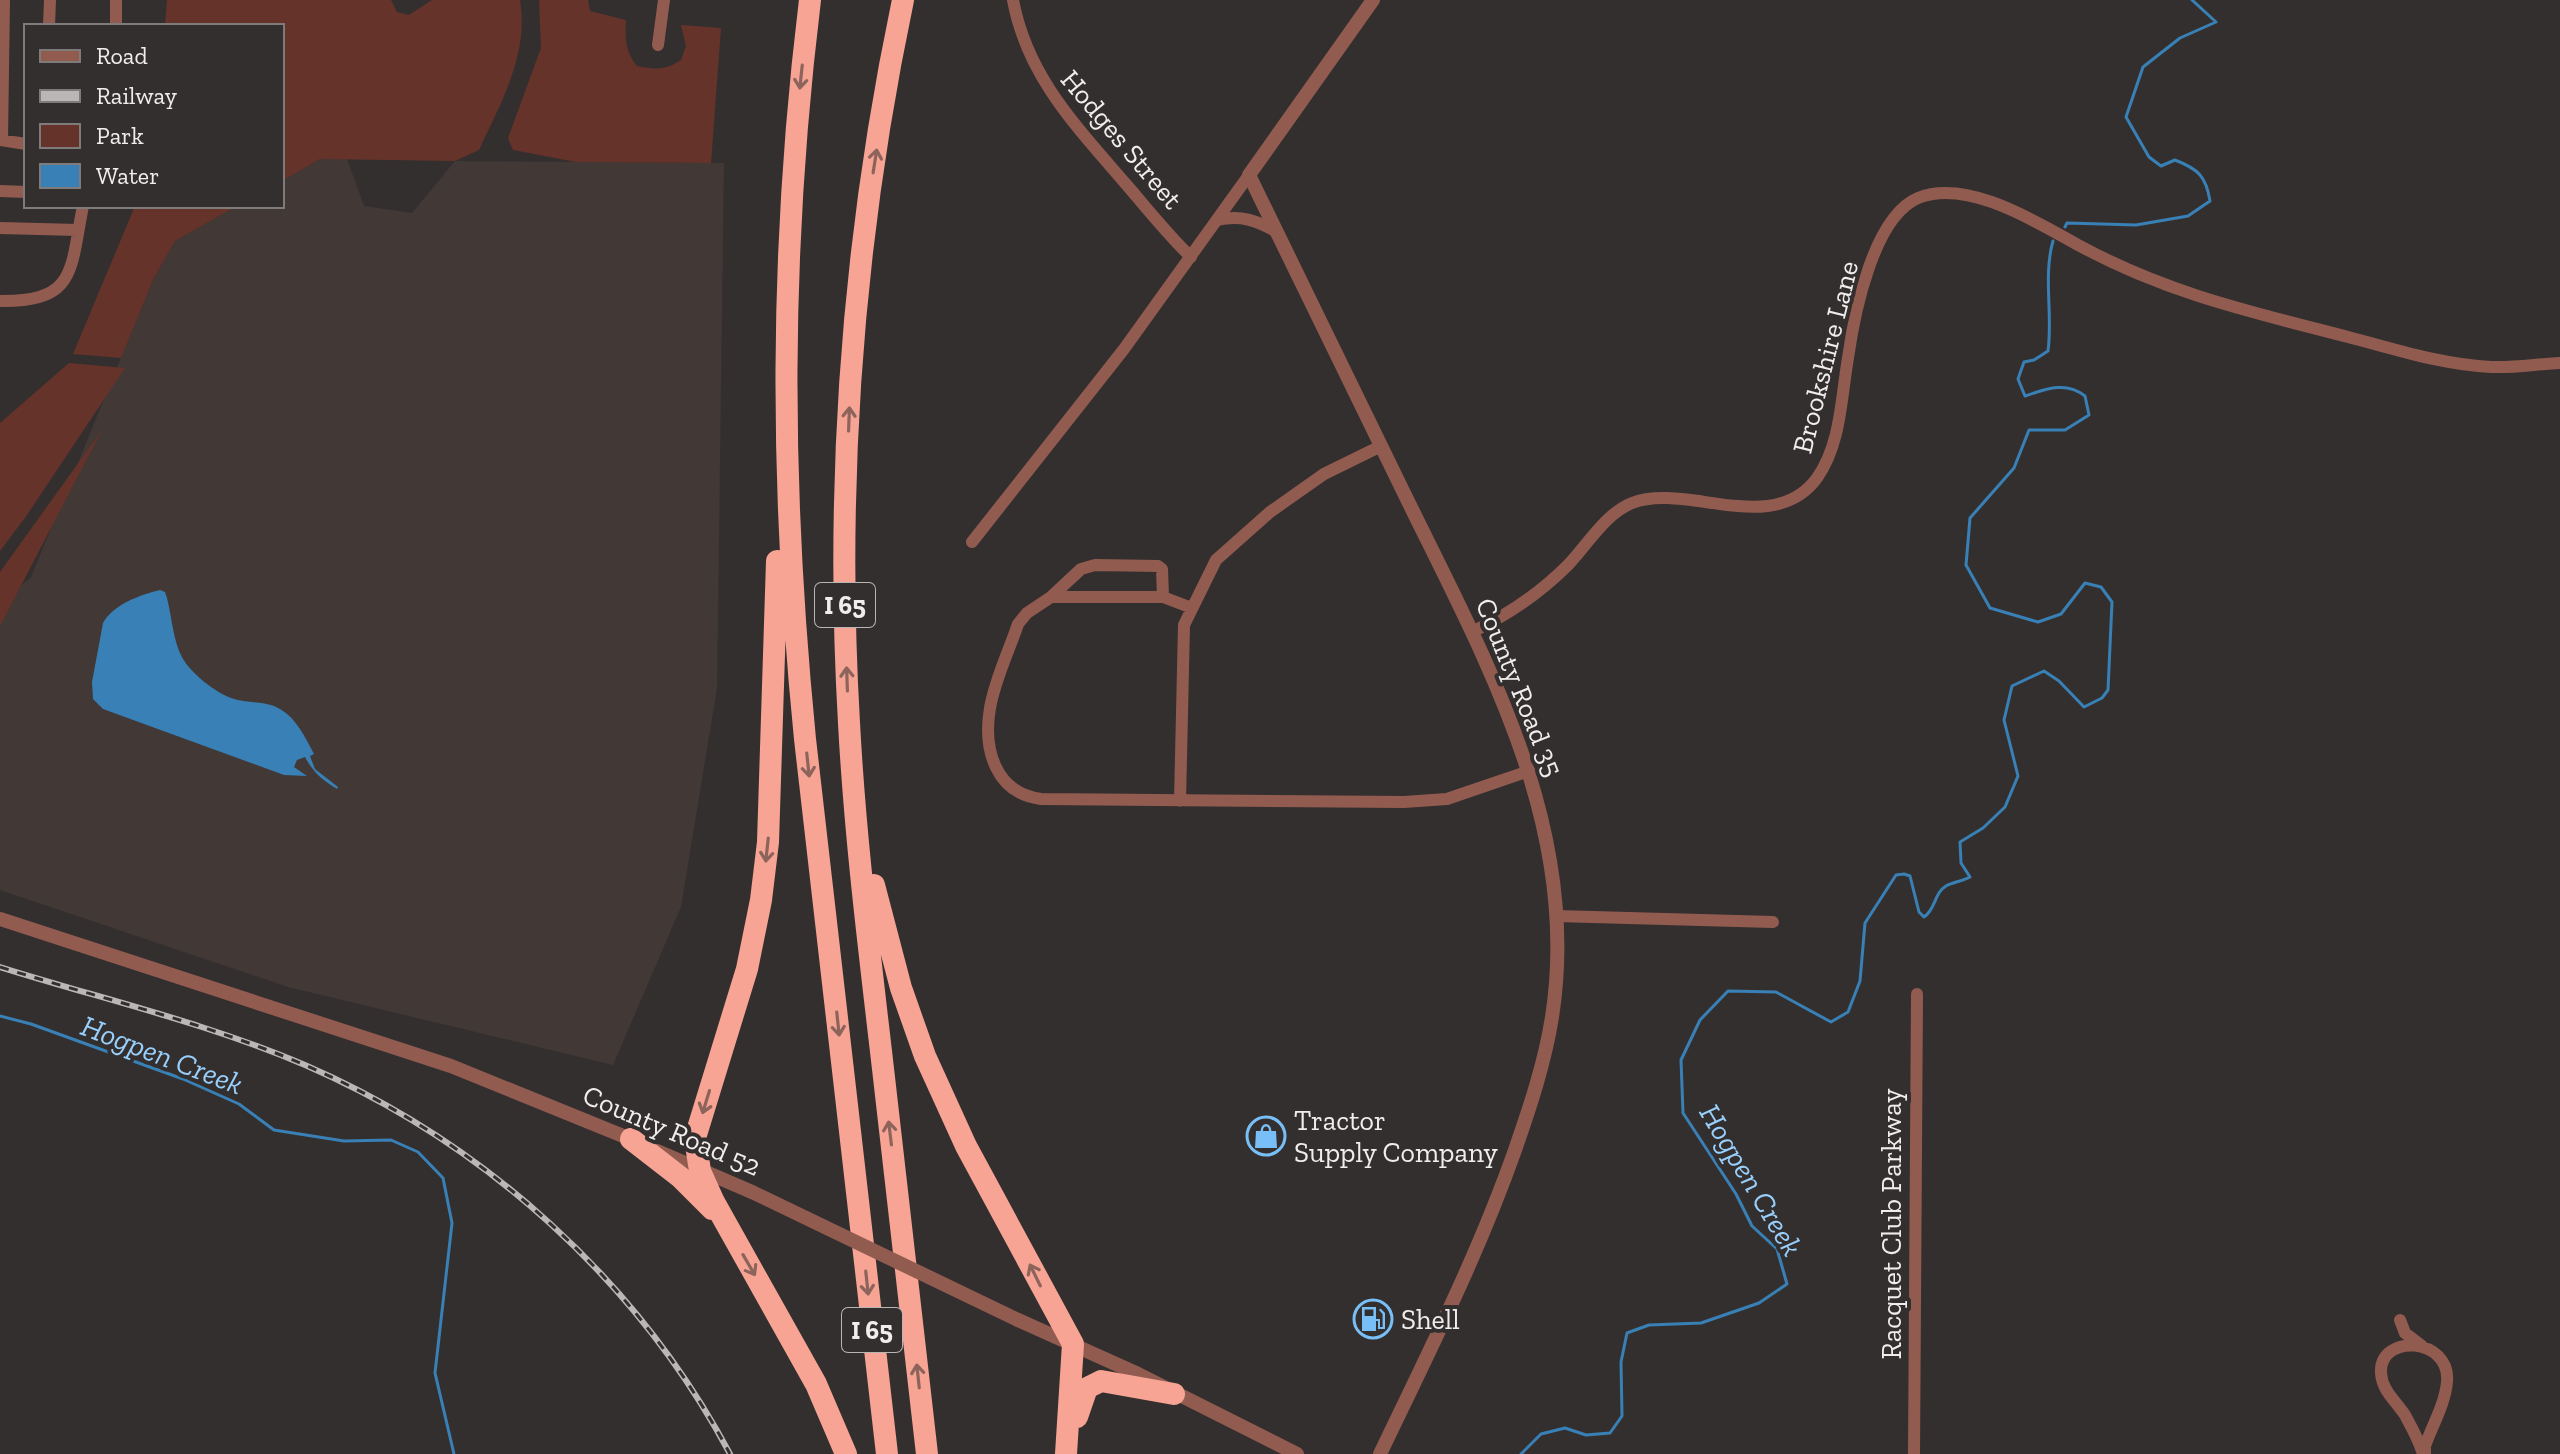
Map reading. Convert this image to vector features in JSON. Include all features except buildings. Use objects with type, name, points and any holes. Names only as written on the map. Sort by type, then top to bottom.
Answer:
[{"type":"highway","name":"I 65","points":[[810,0],[793,151],[785,324],[786,483],[795,635],[887,1454]]},
{"type":"highway","name":"I 65","points":[[903,0],[870,194],[851,375],[845,541],[849,722],[856,826],[927,1454]]},
{"type":"highway","points":[[785,324],[780,402],[768,842],[761,900],[747,969],[695,1138],[700,1171],[726,1225],[816,1384],[846,1454]]},
{"type":"highway","points":[[849,722],[872,875],[891,955],[912,1022],[966,1146],[1073,1344],[1066,1454]]},
{"type":"highway","points":[[631,1139],[680,1177],[726,1225]]},
{"type":"highway","points":[[1072,1454],[1078,1409],[1087,1388],[1101,1381],[1174,1394]]},
{"type":"street","points":[[4,0],[1,140],[24,144]]},
{"type":"street","points":[[49,24],[50,0]]},
{"type":"street","points":[[116,0],[116,24]]},
{"type":"street","points":[[658,45],[664,0]]},
{"type":"street","name":"Hodges Street","points":[[1013,0],[1029,56],[1051,95],[1191,257]]},
{"type":"street","points":[[972,542],[1124,349],[1373,0]]},
{"type":"street","name":"County Road 35","points":[[1249,175],[1472,632],[1515,730],[1544,827],[1556,916],[1558,954],[1552,1013],[1542,1064],[1524,1125],[1471,1265],[1380,1454]]},
{"type":"street","points":[[0,191],[24,192]]},
{"type":"street","name":"Brookshire Lane","points":[[1472,632],[1496,620],[1540,589],[1613,515],[1634,502],[1666,499],[1752,506],[1785,502],[1805,491],[1815,480],[1831,450],[1852,335],[1880,242],[1898,213],[1909,203],[1929,195],[1963,196],[1993,202],[2149,280],[2219,304],[2452,363],[2495,368],[2560,363]]},
{"type":"street","points":[[0,301],[29,301],[48,296],[60,288],[71,266],[83,208]]},
{"type":"street","points":[[1217,220],[1233,217],[1250,219],[1277,232]]},
{"type":"street","points":[[0,228],[78,230]]},
{"type":"street","points":[[1180,801],[1184,625],[1216,560],[1270,512],[1324,474],[1381,446]]},
{"type":"street","points":[[1163,597],[1162,569],[1158,566],[1095,565],[1081,569],[1018,624],[990,709],[990,749],[998,773],[1011,789],[1028,798],[1404,802],[1447,799],[1529,771]]},
{"type":"street","points":[[1051,597],[1163,597],[1192,608]]},
{"type":"street","points":[[1556,916],[1773,922]]},
{"type":"street","name":"County Road 52","points":[[0,919],[451,1066],[631,1139],[752,1192],[1297,1454]]},
{"type":"street","name":"Racquet Club Parkway","points":[[1914,1454],[1917,994]]},
{"type":"street","points":[[2400,1320],[2405,1333],[2443,1362],[2447,1374],[2446,1390],[2424,1454]]},
{"type":"street","points":[[2422,1346],[2395,1349],[2387,1356],[2381,1369],[2384,1387],[2406,1417],[2424,1454]]},
{"type":"shaded area","points":[[320,159],[347,159],[364,206],[412,213],[455,161],[724,163],[717,688],[681,907],[613,1065],[288,987],[0,890],[0,604],[31,577],[153,280],[175,241],[233,208],[284,208],[284,180]]},
{"type":"green space","points":[[167,0],[391,0],[397,12],[409,15],[432,0],[520,0],[522,20],[511,78],[479,150],[455,161],[320,159],[284,180],[284,24],[165,24]]},
{"type":"green space","points":[[539,0],[588,0],[590,11],[626,20],[628,50],[637,66],[643,67],[665,67],[681,60],[686,46],[681,25],[721,28],[711,163],[576,162],[513,150],[508,138],[541,48]]},
{"type":"green space","points":[[134,208],[233,208],[175,241],[153,280],[121,358],[73,354]]},
{"type":"green space","points":[[69,363],[125,368],[0,551],[0,423]]},
{"type":"green space","points":[[102,430],[0,626],[0,572]]},
{"type":"water","points":[[160,590],[165,592],[167,598],[180,652],[192,671],[225,695],[237,700],[269,704],[286,713],[300,729],[314,754],[310,756],[315,769],[337,789],[318,775],[305,757],[297,760],[294,767],[307,776],[284,775],[103,709],[93,699],[92,682],[103,623],[121,606]]},
{"type":"waterway","name":"Hogpen Creek","points":[[2065,227],[2067,223],[2136,225],[2188,216],[2210,201],[2206,185],[2195,170],[2175,160],[2161,166],[2149,157],[2126,117],[2143,67],[2180,38],[2216,22],[2192,0]]},
{"type":"waterway","name":"Hogpen Creek","points":[[1521,1454],[1541,1434],[1565,1428],[1586,1435],[1610,1433],[1622,1416],[1621,1362],[1627,1333],[1649,1325],[1701,1323],[1759,1303],[1787,1284],[1777,1249],[1752,1226],[1736,1194],[1683,1113],[1681,1060],[1700,1020],[1728,991],[1776,992],[1831,1022],[1848,1012],[1860,981],[1865,923],[1896,875],[1910,876],[1919,912],[1924,917],[1942,889],[1970,877],[1961,863],[1960,842],[1983,828],[2005,807],[2018,776],[2004,720],[2012,686],[2044,671],[2059,681],[2084,707],[2102,698],[2108,690],[2112,602],[2101,587],[2085,583],[2061,614],[2038,622],[1990,608],[1966,565],[1970,518],[2014,468],[2029,430],[2065,430],[2089,415],[2085,396],[2078,391],[2056,388],[2025,396],[2018,379],[2024,362],[2048,351],[2049,268],[2053,241]]},
{"type":"waterway","name":"Hogpen Creek","points":[[0,1016],[31,1024],[183,1079],[239,1104],[274,1130],[344,1141],[391,1140],[418,1152],[443,1178],[452,1223],[435,1373],[454,1454]]},
{"type":"railway","points":[[0,967],[268,1050],[371,1097],[434,1134],[494,1177],[550,1224],[603,1275],[650,1331],[693,1391],[730,1454]]},
{"type":"place","name":"Tractor Supply Company","points":[[1266,1136]]},
{"type":"place","name":"Shell","points":[[1373,1319]]}]
